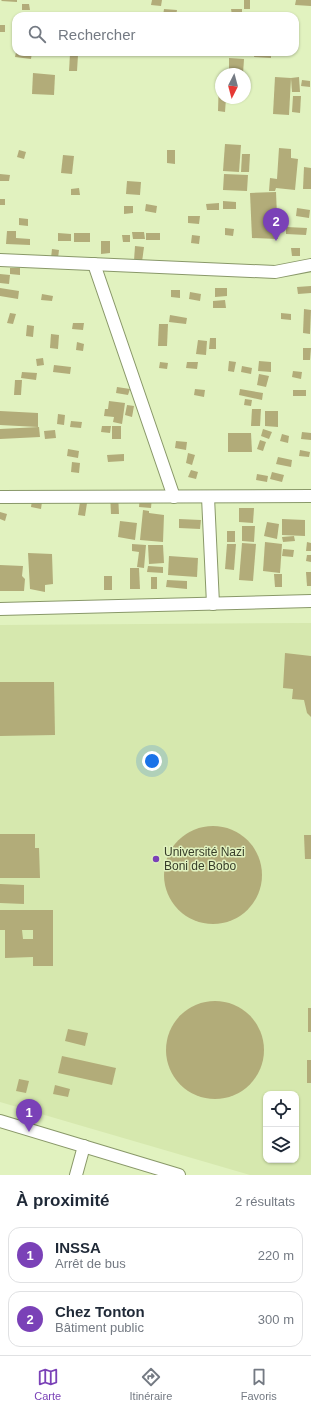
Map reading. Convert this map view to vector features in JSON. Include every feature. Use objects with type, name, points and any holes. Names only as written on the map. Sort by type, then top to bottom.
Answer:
[{"type":"street","points":[[0,260],[276,272],[311,265]]},
{"type":"street","points":[[94,264],[174,497]]},
{"type":"street","points":[[0,497],[311,496]]},
{"type":"street","points":[[208,497],[213,604]]},
{"type":"street","points":[[0,609],[311,601]]},
{"type":"street","points":[[0,1121],[179,1175]]},
{"type":"street","points":[[76,1175],[84,1146]]},
{"type":"shaded area","name":"Université Nazi Boni de Bobo","points":[[311,623],[311,1175],[250,1175],[0,1102],[0,625]]},
{"type":"building","points":[[17,0],[17,2],[1,1]]},
{"type":"building","points":[[152,0],[162,0],[161,6],[151,5]]},
{"type":"building","points":[[244,0],[250,0],[250,9],[244,9]]},
{"type":"building","points":[[296,0],[311,0],[311,6],[295,5]]},
{"type":"building","points":[[22,4],[29,4],[30,10],[22,10]]},
{"type":"building","points":[[164,9],[177,10],[177,12],[164,12]]},
{"type":"building","points":[[231,9],[242,9],[242,12],[232,12]]},
{"type":"building","points":[[0,25],[5,25],[5,32],[0,32]]},
{"type":"building","points":[[15,56],[31,56],[31,59]]},
{"type":"building","points":[[70,56],[78,56],[77,71],[69,71]]},
{"type":"building","points":[[271,56],[271,58],[254,57]]},
{"type":"building","points":[[229,58],[244,59],[243,68],[229,68]]},
{"type":"building","points":[[33,73],[55,75],[54,95],[32,94]]},
{"type":"building","points":[[275,77],[291,78],[289,115],[273,114]]},
{"type":"building","points":[[299,77],[300,92],[292,92],[291,78]]},
{"type":"building","points":[[302,80],[310,81],[310,87],[301,86]]},
{"type":"building","points":[[293,96],[301,96],[300,113],[292,112]]},
{"type":"building","points":[[218,104],[226,104],[225,112],[218,111]]},
{"type":"building","points":[[225,144],[241,145],[239,172],[223,171]]},
{"type":"building","points":[[279,148],[291,149],[291,158],[298,159],[295,190],[276,188],[275,191],[269,191],[270,178],[277,179]]},
{"type":"building","points":[[19,150],[26,152],[24,159],[17,157]]},
{"type":"building","points":[[167,150],[175,150],[175,164],[167,163]]},
{"type":"building","points":[[242,154],[250,154],[249,172],[241,172]]},
{"type":"building","points":[[63,155],[74,156],[72,174],[61,173]]},
{"type":"building","points":[[304,167],[311,168],[311,189],[303,189]]},
{"type":"building","points":[[0,174],[10,175],[9,181],[0,181]]},
{"type":"building","points":[[224,174],[248,175],[247,191],[223,190]]},
{"type":"building","points":[[127,181],[141,182],[140,195],[126,194]]},
{"type":"building","points":[[79,188],[80,195],[71,195],[71,189]]},
{"type":"building","points":[[276,192],[278,239],[252,238],[250,193]]},
{"type":"building","points":[[0,199],[5,199],[5,205],[0,205]]},
{"type":"building","points":[[223,201],[236,202],[236,209],[223,209]]},
{"type":"building","points":[[219,203],[219,210],[207,210],[206,204]]},
{"type":"building","points":[[146,204],[157,206],[156,213],[145,211]]},
{"type":"building","points":[[124,206],[133,206],[133,213],[124,214]]},
{"type":"building","points":[[297,208],[310,210],[309,218],[296,216]]},
{"type":"building","points":[[188,216],[200,216],[199,224],[188,223]]},
{"type":"building","points":[[19,218],[28,219],[28,226],[19,225]]},
{"type":"building","points":[[286,227],[307,228],[306,235],[286,234]]},
{"type":"building","points":[[225,228],[234,229],[233,236],[225,235]]},
{"type":"building","points":[[7,231],[16,231],[16,238],[30,239],[30,245],[6,244]]},
{"type":"building","points":[[132,232],[144,232],[145,239],[133,239]]},
{"type":"building","points":[[58,233],[71,234],[71,241],[58,241]]},
{"type":"building","points":[[74,233],[90,233],[90,242],[74,242]]},
{"type":"building","points":[[146,233],[160,233],[160,240],[146,240]]},
{"type":"building","points":[[122,235],[130,235],[130,242],[123,242]]},
{"type":"building","points":[[192,235],[200,236],[199,244],[191,243]]},
{"type":"building","points":[[101,241],[110,241],[110,253],[101,254]]},
{"type":"building","points":[[135,246],[144,247],[142,262],[134,261]]},
{"type":"building","points":[[291,248],[300,248],[300,256],[292,256]]},
{"type":"building","points":[[52,249],[59,250],[58,258],[51,258]]},
{"type":"building","points":[[10,268],[20,268],[20,275],[10,274]]},
{"type":"building","points":[[0,274],[10,275],[9,284],[0,283]]},
{"type":"building","points":[[311,286],[311,293],[298,294],[297,287]]},
{"type":"building","points":[[0,288],[19,291],[18,299],[0,296]]},
{"type":"building","points":[[215,288],[227,288],[227,296],[215,297]]},
{"type":"building","points":[[171,290],[180,290],[180,298],[171,297]]},
{"type":"building","points":[[190,292],[201,294],[200,301],[189,299]]},
{"type":"building","points":[[42,294],[53,296],[52,301],[41,300]]},
{"type":"building","points":[[225,300],[226,308],[213,308],[213,301]]},
{"type":"building","points":[[304,309],[311,310],[310,334],[303,333]]},
{"type":"building","points":[[10,313],[16,314],[13,324],[7,323]]},
{"type":"building","points":[[281,313],[291,314],[291,320],[281,319]]},
{"type":"building","points":[[170,315],[187,318],[186,324],[169,322]]},
{"type":"building","points":[[73,323],[84,323],[83,330],[72,329]]},
{"type":"building","points":[[159,324],[168,324],[167,346],[158,346]]},
{"type":"building","points":[[27,325],[34,326],[33,337],[26,336]]},
{"type":"building","points":[[51,334],[59,335],[58,349],[50,348]]},
{"type":"building","points":[[210,338],[216,338],[216,349],[209,349]]},
{"type":"building","points":[[198,340],[207,341],[206,355],[196,354]]},
{"type":"building","points":[[77,342],[84,344],[83,351],[76,350]]},
{"type":"building","points":[[303,348],[311,348],[310,360],[303,360]]},
{"type":"building","points":[[43,358],[44,365],[37,366],[36,359]]},
{"type":"building","points":[[229,361],[236,362],[234,372],[228,371]]},
{"type":"building","points":[[259,361],[271,362],[271,372],[258,371]]},
{"type":"building","points":[[160,362],[168,363],[167,369],[159,368]]},
{"type":"building","points":[[187,362],[198,362],[197,369],[186,368]]},
{"type":"building","points":[[54,365],[71,367],[70,374],[53,372]]},
{"type":"building","points":[[242,366],[252,368],[251,374],[241,372]]},
{"type":"building","points":[[293,371],[302,372],[301,379],[292,377]]},
{"type":"building","points":[[22,372],[37,373],[36,380],[21,378]]},
{"type":"building","points":[[259,374],[269,376],[266,387],[257,385]]},
{"type":"building","points":[[15,380],[22,380],[21,395],[14,395]]},
{"type":"building","points":[[117,387],[130,389],[128,395],[116,393]]},
{"type":"building","points":[[195,389],[205,390],[204,397],[194,395]]},
{"type":"building","points":[[240,389],[263,393],[262,400],[239,395]]},
{"type":"building","points":[[293,390],[306,390],[306,396],[293,396]]},
{"type":"building","points":[[245,399],[252,400],[251,406],[244,405]]},
{"type":"building","points":[[109,401],[125,403],[122,424],[113,422],[114,417],[104,416],[105,409],[108,409]]},
{"type":"building","points":[[127,405],[134,406],[132,417],[125,415]]},
{"type":"building","points":[[252,409],[261,409],[260,426],[251,426]]},
{"type":"building","points":[[0,411],[38,413],[38,427],[0,425]]},
{"type":"building","points":[[265,411],[278,411],[278,427],[265,426]]},
{"type":"building","points":[[58,414],[65,415],[64,425],[57,424]]},
{"type":"building","points":[[71,421],[82,422],[81,428],[70,427]]},
{"type":"building","points":[[102,426],[111,426],[110,433],[101,432]]},
{"type":"building","points":[[112,426],[121,426],[121,439],[112,439]]},
{"type":"building","points":[[39,427],[40,437],[0,439],[0,429]]},
{"type":"building","points":[[263,429],[272,432],[269,439],[261,436]]},
{"type":"building","points":[[55,430],[56,438],[45,439],[44,431]]},
{"type":"building","points":[[302,432],[311,433],[311,440],[301,439]]},
{"type":"building","points":[[228,433],[251,433],[252,452],[228,452]]},
{"type":"building","points":[[282,434],[289,436],[288,443],[280,441]]},
{"type":"building","points":[[260,440],[266,442],[263,451],[257,449]]},
{"type":"building","points":[[176,441],[187,442],[186,450],[175,448]]},
{"type":"building","points":[[68,449],[79,451],[78,458],[67,456]]},
{"type":"building","points":[[300,450],[310,452],[309,457],[299,456]]},
{"type":"building","points":[[188,453],[195,455],[192,465],[186,463]]},
{"type":"building","points":[[124,454],[124,461],[108,462],[107,455]]},
{"type":"building","points":[[278,457],[292,460],[291,467],[276,464]]},
{"type":"building","points":[[72,462],[80,463],[79,473],[71,472]]},
{"type":"building","points":[[191,470],[198,472],[196,479],[188,477]]},
{"type":"building","points":[[272,472],[284,475],[282,482],[270,479]]},
{"type":"building","points":[[257,474],[268,476],[267,482],[256,480]]},
{"type":"building","points":[[110,494],[118,494],[119,514],[111,514]]},
{"type":"building","points":[[140,496],[152,497],[151,508],[139,507]]},
{"type":"building","points":[[32,500],[42,502],[41,509],[31,507]]},
{"type":"building","points":[[80,502],[87,503],[85,516],[78,515]]},
{"type":"building","points":[[239,508],[254,508],[253,523],[239,522]]},
{"type":"building","points":[[143,510],[149,511],[149,513],[164,515],[163,542],[140,540]]},
{"type":"building","points":[[0,512],[7,514],[5,521],[0,519]]},
{"type":"building","points":[[179,519],[201,520],[200,529],[179,528]]},
{"type":"building","points":[[282,519],[305,520],[305,536],[282,535]]},
{"type":"building","points":[[120,521],[137,523],[135,540],[118,537]]},
{"type":"building","points":[[267,522],[279,524],[277,539],[264,536]]},
{"type":"building","points":[[242,526],[255,526],[254,542],[242,541]]},
{"type":"building","points":[[227,531],[235,531],[235,542],[227,542]]},
{"type":"building","points":[[294,536],[295,541],[283,542],[282,537]]},
{"type":"building","points":[[265,542],[282,544],[280,573],[263,571]]},
{"type":"building","points":[[307,542],[311,543],[311,551],[306,551]]},
{"type":"building","points":[[242,543],[256,544],[253,581],[239,580]]},
{"type":"building","points":[[132,544],[146,545],[144,568],[137,567],[139,552],[132,551]]},
{"type":"building","points":[[227,544],[236,544],[234,570],[225,569]]},
{"type":"building","points":[[148,545],[163,545],[164,563],[149,564]]},
{"type":"building","points":[[283,549],[294,550],[293,557],[282,556]]},
{"type":"building","points":[[28,553],[52,554],[53,584],[45,585],[45,592],[30,589]]},
{"type":"building","points":[[307,555],[311,555],[311,562],[306,561]]},
{"type":"building","points":[[169,556],[198,558],[197,577],[168,575]]},
{"type":"building","points":[[0,565],[23,566],[22,576],[25,579],[24,591],[0,591]]},
{"type":"building","points":[[148,566],[163,567],[163,573],[147,572]]},
{"type":"building","points":[[130,568],[139,568],[140,589],[130,589]]},
{"type":"building","points":[[306,572],[311,572],[311,586],[307,586]]},
{"type":"building","points":[[274,574],[282,574],[282,587],[275,587]]},
{"type":"building","points":[[104,576],[112,576],[112,590],[104,590]]},
{"type":"building","points":[[151,577],[157,577],[157,589],[151,589]]},
{"type":"building","points":[[167,580],[187,581],[187,589],[166,587]]},
{"type":"building","points":[[285,653],[311,656],[311,717],[307,713],[304,700],[292,699],[293,689],[283,688]]},
{"type":"building","points":[[0,682],[54,682],[55,735],[0,736]]},
{"type":"building","points":[[213,826],[232,830],[247,841],[258,856],[262,875],[258,894],[247,909],[232,920],[213,924],[194,920],[179,909],[168,894],[164,875],[168,856],[179,841],[194,830]]},
{"type":"building","points":[[0,834],[35,834],[35,848],[39,848],[40,878],[0,878]]},
{"type":"building","points":[[304,835],[311,835],[311,859],[305,859]]},
{"type":"building","points":[[0,884],[24,885],[24,904],[0,903]]},
{"type":"building","points":[[0,910],[53,910],[53,966],[33,966],[33,957],[5,958],[5,930],[0,930]],"holes":[[[22,930],[33,930],[33,939],[23,939]]]},
{"type":"building","points":[[215,1001],[234,1005],[249,1016],[260,1031],[264,1050],[260,1069],[249,1084],[234,1095],[215,1099],[196,1095],[181,1084],[170,1069],[166,1050],[170,1031],[181,1016],[196,1005]]},
{"type":"building","points":[[308,1008],[311,1008],[311,1032],[308,1032]]},
{"type":"building","points":[[68,1029],[88,1033],[85,1046],[65,1041]]},
{"type":"building","points":[[62,1056],[116,1068],[112,1085],[58,1073]]},
{"type":"building","points":[[307,1060],[311,1060],[311,1083],[307,1083]]},
{"type":"building","points":[[19,1079],[29,1081],[26,1093],[16,1091]]},
{"type":"building","points":[[55,1085],[70,1089],[68,1097],[53,1094]]},
{"type":"place","name":"Chez Tonton","points":[[276,241]]},
{"type":"place","name":"Université Nazi Boni de Bobo","points":[[156,859]]},
{"type":"place","name":"INSSA","points":[[29,1132]]}]
